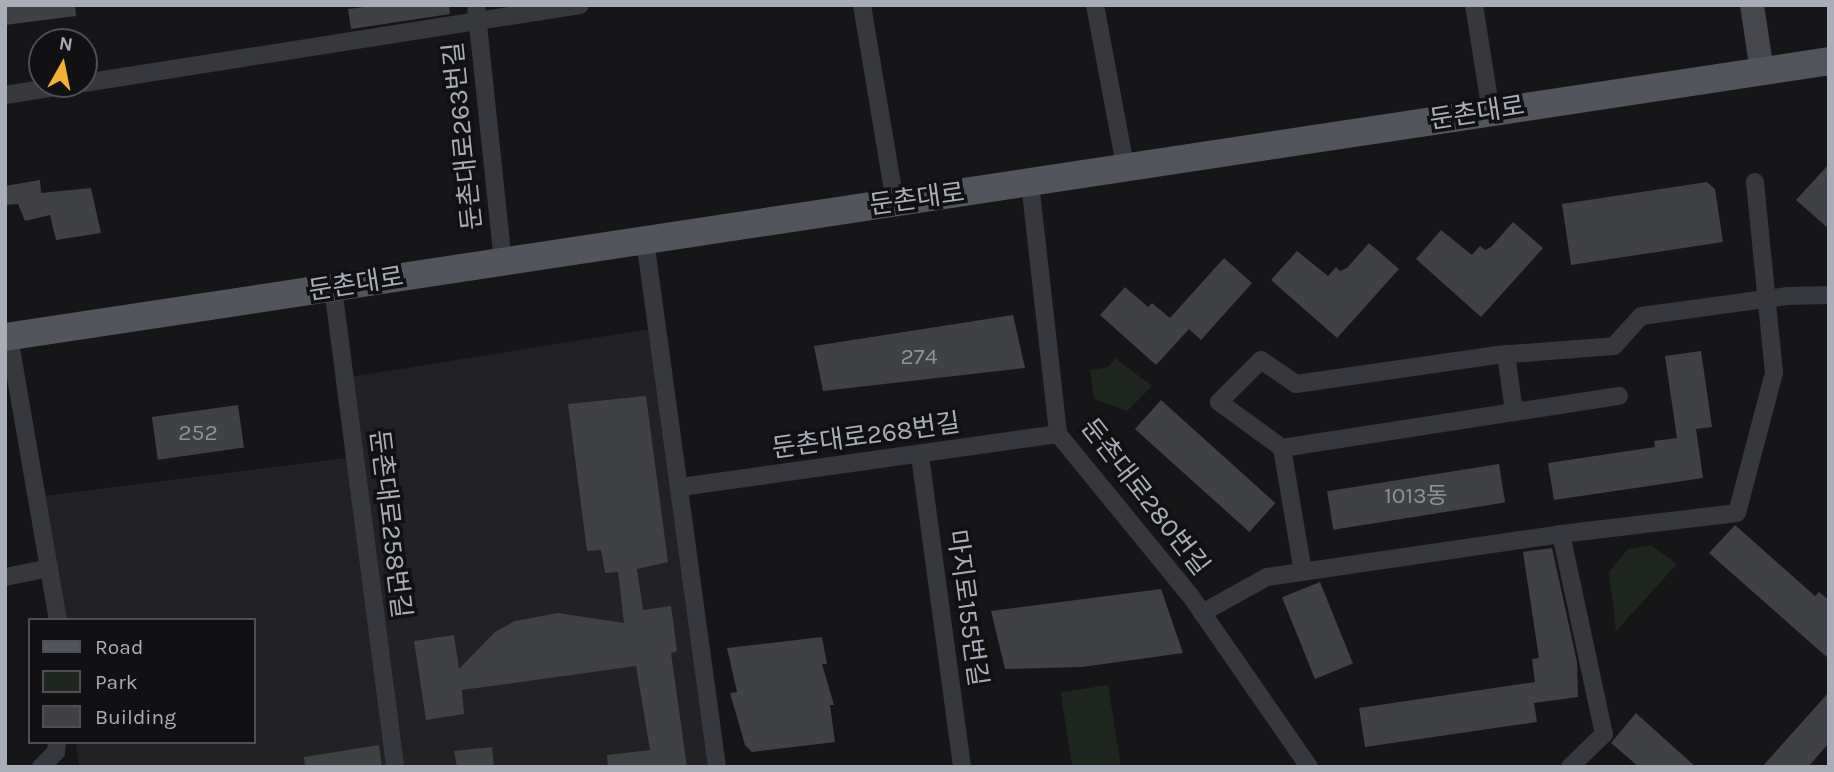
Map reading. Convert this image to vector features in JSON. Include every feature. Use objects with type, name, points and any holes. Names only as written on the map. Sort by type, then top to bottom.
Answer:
[{"type":"main road","points":[[1752,5],[1762,71]]},
{"type":"main road","name":"둔촌대로","points":[[7,337],[1829,61]]},
{"type":"street","points":[[98,80],[476,13],[579,5]]},
{"type":"street","points":[[862,5],[895,202]]},
{"type":"street","points":[[1095,5],[1125,166]]},
{"type":"street","points":[[1474,5],[1491,112]]},
{"type":"street","name":"둔촌대로263번길","points":[[476,13],[503,261]]},
{"type":"street","points":[[5,95],[28,91]]},
{"type":"street","points":[[1202,613],[1267,577],[1561,534],[1737,513],[1774,373],[1755,182]]},
{"type":"street","name":"둔촌대로280번길","points":[[1030,183],[1058,434],[1202,613],[1309,767]]},
{"type":"street","points":[[645,240],[681,487],[717,767]]},
{"type":"street","name":"둔촌대로258번길","points":[[332,288],[395,767]]},
{"type":"street","points":[[1303,572],[1282,448],[1219,402],[1261,360],[1296,384],[1506,354],[1614,346],[1641,316],[1766,299],[1829,295]]},
{"type":"street","points":[[7,337],[58,618]]},
{"type":"street","points":[[1506,354],[1514,412]]},
{"type":"street","points":[[1282,448],[1619,396]]},
{"type":"street","name":"둔촌대로268번길","points":[[681,487],[920,456],[1058,434]]},
{"type":"street","name":"마지로155번길","points":[[920,456],[962,767]]},
{"type":"street","points":[[1561,534],[1604,734],[1570,767]]},
{"type":"street","points":[[5,577],[49,568]]},
{"type":"street","points":[[41,767],[56,752],[57,744]]},
{"type":"shaded area","points":[[656,328],[716,767],[79,767],[76,744],[256,744],[256,618],[60,618],[44,496],[354,457],[344,378]]},
{"type":"green space","points":[[1115,358],[1152,386],[1127,411],[1094,399],[1090,370],[1108,367]]},
{"type":"green space","points":[[1651,545],[1677,564],[1616,631],[1609,572],[1628,549]]},
{"type":"green space","points":[[1108,685],[1121,767],[1072,767],[1061,693]]},
{"type":"building","points":[[5,5],[75,5],[76,16],[5,25]]},
{"type":"building","points":[[380,5],[449,5],[450,14],[351,29],[348,9]]},
{"type":"building","points":[[1829,164],[1829,229],[1796,200]]},
{"type":"building","points":[[40,180],[41,193],[91,188],[101,233],[56,240],[50,215],[25,221],[18,204],[5,205],[5,186]]},
{"type":"building","points":[[1707,182],[1715,189],[1723,242],[1571,265],[1562,204]]},
{"type":"building","points":[[1513,222],[1543,248],[1481,317],[1416,259],[1441,230],[1472,255],[1480,246],[1485,250],[1491,247]]},
{"type":"building","points":[[1369,243],[1399,269],[1337,338],[1271,280],[1297,251],[1328,276],[1336,267],[1340,271],[1347,268]]},
{"type":"building","points":[[1224,258],[1252,283],[1201,340],[1189,329],[1156,365],[1100,315],[1125,287],[1148,307],[1152,303],[1170,318]]},
{"type":"building","points":[[1013,315],[1025,368],[823,391],[814,346]]},
{"type":"building","points":[[1701,351],[1712,427],[1696,429],[1703,478],[1554,500],[1548,463],[1655,447],[1654,441],[1677,438],[1665,356]]},
{"type":"building","points":[[646,396],[668,562],[637,569],[643,610],[671,606],[677,651],[671,653],[687,767],[608,767],[607,755],[650,750],[636,666],[462,690],[464,714],[426,720],[414,641],[454,635],[459,669],[495,632],[515,621],[558,613],[624,623],[618,572],[605,573],[601,550],[587,551],[568,404]]},
{"type":"building","points":[[1161,400],[1275,503],[1249,532],[1135,429]]},
{"type":"building","points":[[238,405],[244,448],[158,460],[152,417]]},
{"type":"building","points":[[1499,464],[1505,503],[1333,530],[1327,491]]},
{"type":"building","points":[[1735,525],[1815,596],[1819,592],[1829,600],[1829,659],[1709,553]]},
{"type":"building","points":[[1552,548],[1577,662],[1578,697],[1534,703],[1537,722],[1365,747],[1359,708],[1535,682],[1532,659],[1539,658],[1523,552]]},
{"type":"building","points":[[1320,582],[1353,664],[1315,679],[1282,597]]},
{"type":"building","points":[[1161,589],[1183,653],[1082,667],[1005,669],[991,611]]},
{"type":"building","points":[[822,637],[827,664],[822,664],[834,705],[830,705],[835,742],[752,752],[745,745],[730,693],[737,692],[727,648]]},
{"type":"building","points":[[1829,692],[1829,743],[1808,767],[1762,767]]},
{"type":"building","points":[[1636,713],[1696,767],[1639,767],[1611,743]]},
{"type":"building","points":[[379,745],[382,767],[305,767],[304,757]]},
{"type":"building","points":[[492,747],[494,767],[457,767],[454,751]]}]
